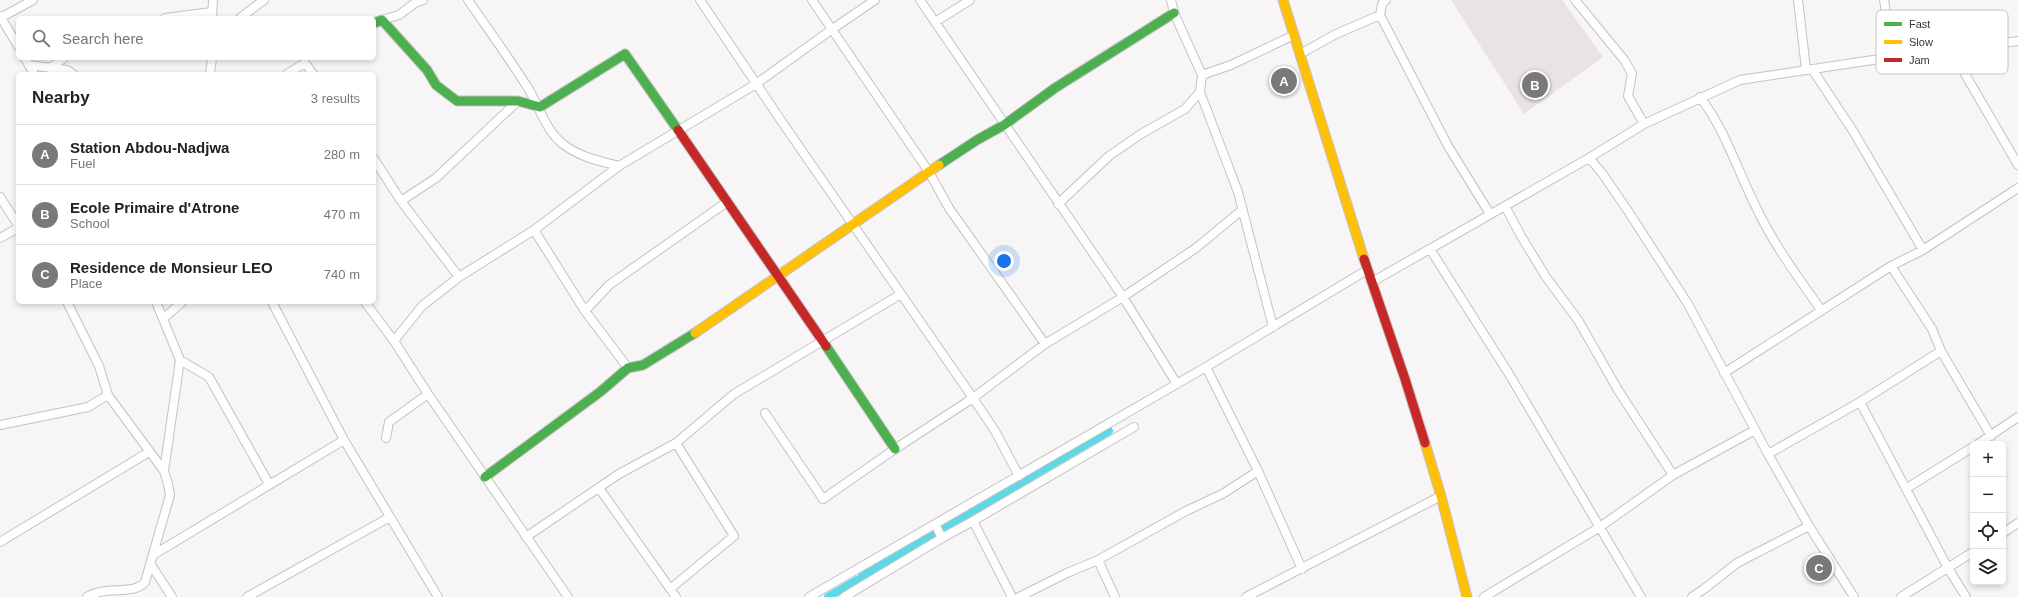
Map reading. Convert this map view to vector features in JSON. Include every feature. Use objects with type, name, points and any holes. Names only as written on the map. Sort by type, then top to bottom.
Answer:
[{"type":"street","points":[[16,43],[0,17],[33,0]]},
{"type":"street","points":[[196,16],[212,15],[213,0]]},
{"type":"street","points":[[243,16],[264,0]]},
{"type":"street","points":[[423,0],[415,3],[399,15],[378,21],[427,70],[436,85],[457,101],[518,101],[540,107],[625,54],[780,277],[822,342],[895,449]]},
{"type":"street","points":[[468,0],[515,67],[540,107],[552,134],[564,145],[581,156],[619,166]]},
{"type":"street","points":[[700,0],[756,84],[973,398],[995,431],[1019,476]]},
{"type":"street","points":[[812,0],[830,30],[929,172],[949,208],[1045,344]]},
{"type":"street","points":[[394,341],[422,306],[459,277],[534,230],[619,166],[756,84],[830,30],[875,0]]},
{"type":"street","points":[[920,0],[1004,126],[1123,297],[1177,384]]},
{"type":"street","points":[[935,22],[970,0]]},
{"type":"street","points":[[1170,0],[1174,13],[1202,75],[1200,92],[1238,192],[1273,327]]},
{"type":"street","points":[[1283,0],[1367,270],[1405,379],[1441,496],[1467,595],[1457,597]]},
{"type":"street","points":[[1386,0],[1382,4],[1380,16],[1448,146],[1490,214]]},
{"type":"street","points":[[1575,0],[1625,61],[1632,74],[1628,96],[1644,124]]},
{"type":"street","points":[[1798,0],[1809,69],[1853,131],[1923,250]]},
{"type":"street","points":[[1884,0],[1886,10]]},
{"type":"street","points":[[486,477],[600,392],[628,368],[643,365],[780,277],[929,172],[977,140],[1004,126],[1055,88],[1174,13]]},
{"type":"street","points":[[1300,54],[1336,34],[1380,16]]},
{"type":"street","points":[[1202,75],[1231,64],[1294,35]]},
{"type":"street","points":[[2008,42],[2018,41]]},
{"type":"street","points":[[1372,282],[1589,158],[1644,124],[1700,97],[1740,80],[1876,59]]},
{"type":"street","points":[[50,68],[61,60]]},
{"type":"street","points":[[210,72],[212,60]]},
{"type":"street","points":[[290,72],[310,60]]},
{"type":"street","points":[[27,62],[50,68],[67,70],[70,72]]},
{"type":"street","points":[[27,62],[33,72]]},
{"type":"street","points":[[305,63],[312,72]]},
{"type":"street","points":[[1965,74],[2018,165]]},
{"type":"street","points":[[1058,204],[1109,156],[1141,134],[1185,109],[1200,92]]},
{"type":"street","points":[[1700,97],[1734,154],[1741,176],[1769,234],[1821,310]]},
{"type":"street","points":[[402,200],[436,178],[518,101]]},
{"type":"street","points":[[1589,158],[1602,173],[1688,304],[1768,454],[1809,526],[1854,597]]},
{"type":"street","points":[[376,162],[459,277]]},
{"type":"street","points":[[1724,374],[1821,310],[1891,266],[1923,250],[2018,188]]},
{"type":"street","points":[[0,196],[16,222]]},
{"type":"street","points":[[585,311],[608,285],[727,202]]},
{"type":"street","points":[[1504,206],[1546,276],[1578,320],[1618,390],[1673,475]]},
{"type":"street","points":[[765,413],[823,498],[973,398],[1045,344],[1123,297],[1196,248],[1242,210]]},
{"type":"street","points":[[0,238],[16,229]]},
{"type":"street","points":[[534,230],[585,311],[628,368]]},
{"type":"street","points":[[1430,249],[1509,374],[1641,597]]},
{"type":"street","points":[[1891,266],[1932,329],[1941,351],[1991,436]]},
{"type":"street","points":[[810,597],[902,542],[1206,367],[1367,270]]},
{"type":"street","points":[[526,537],[619,474],[676,444],[734,394],[901,294]]},
{"type":"street","points":[[68,304],[99,366],[108,395],[149,452],[164,470]]},
{"type":"street","points":[[87,597],[102,590],[133,590],[140,587],[147,579],[170,495],[164,470],[180,360],[157,304]]},
{"type":"street","points":[[164,318],[180,304]]},
{"type":"street","points":[[273,304],[344,440],[438,597]]},
{"type":"street","points":[[366,304],[394,341],[428,394],[568,597]]},
{"type":"street","points":[[1768,454],[1860,402],[1941,351]]},
{"type":"street","points":[[180,360],[209,377],[269,484]]},
{"type":"street","points":[[1206,367],[1258,470],[1302,569]]},
{"type":"street","points":[[386,438],[389,422],[428,394]]},
{"type":"street","points":[[0,426],[88,407],[108,395]]},
{"type":"street","points":[[1860,402],[1907,488],[1948,568],[1966,597]]},
{"type":"street","points":[[1983,441],[2018,417]]},
{"type":"street","points":[[844,597],[942,538],[1134,427]]},
{"type":"street","points":[[1484,597],[1600,527],[1673,475],[1755,430]]},
{"type":"street","points":[[153,555],[344,440]]},
{"type":"street","points":[[670,589],[734,536],[676,444]]},
{"type":"street","points":[[1907,488],[1970,449]]},
{"type":"street","points":[[0,542],[149,452]]},
{"type":"street","points":[[1019,597],[1066,573],[1098,560],[1186,511],[1224,493],[1258,470]]},
{"type":"street","points":[[599,488],[676,597]]},
{"type":"street","points":[[1246,597],[1302,569],[1334,550],[1441,496]]},
{"type":"street","points":[[247,597],[390,517]]},
{"type":"street","points":[[973,521],[1012,597]]},
{"type":"street","points":[[2006,531],[2018,523]]},
{"type":"street","points":[[935,524],[942,538]]},
{"type":"street","points":[[1692,597],[1737,563],[1809,526]]},
{"type":"street","points":[[1901,597],[1970,554]]},
{"type":"street","points":[[1098,560],[1115,597]]},
{"type":"street","points":[[151,565],[172,597]]},
{"type":"shaded area","points":[[1451,0],[1562,0],[1603,57],[1524,114]]},
{"type":"waterway","points":[[944,528],[1109,431]]},
{"type":"waterway","points":[[862,576],[935,534]]},
{"type":"waterway","points":[[828,597],[857,580]]},
{"type":"traffic: fast","points":[[939,165],[977,140],[1004,125],[1055,88],[1174,13]]},
{"type":"traffic: fast","points":[[376,22],[382,20],[427,70],[436,85],[457,101],[518,101],[540,107],[625,54],[678,130]]},
{"type":"traffic: fast","points":[[485,477],[600,392],[628,368],[643,365],[695,333]]},
{"type":"traffic: fast","points":[[826,346],[895,449]]},
{"type":"traffic: slow","points":[[1283,0],[1364,259]]},
{"type":"traffic: slow","points":[[695,333],[939,165]]},
{"type":"traffic: slow","points":[[1425,443],[1441,496],[1467,597]]},
{"type":"traffic: jam","points":[[678,130],[826,346]]},
{"type":"traffic: jam","points":[[1364,259],[1425,443]]},
{"type":"place","name":"Station Abdou-Nadjwa","points":[[1284,81]]},
{"type":"place","name":"Ecole Primaire d'Atrone","points":[[1535,85]]},
{"type":"place","name":"Residence de Monsieur LEO","points":[[1819,568]]}]
